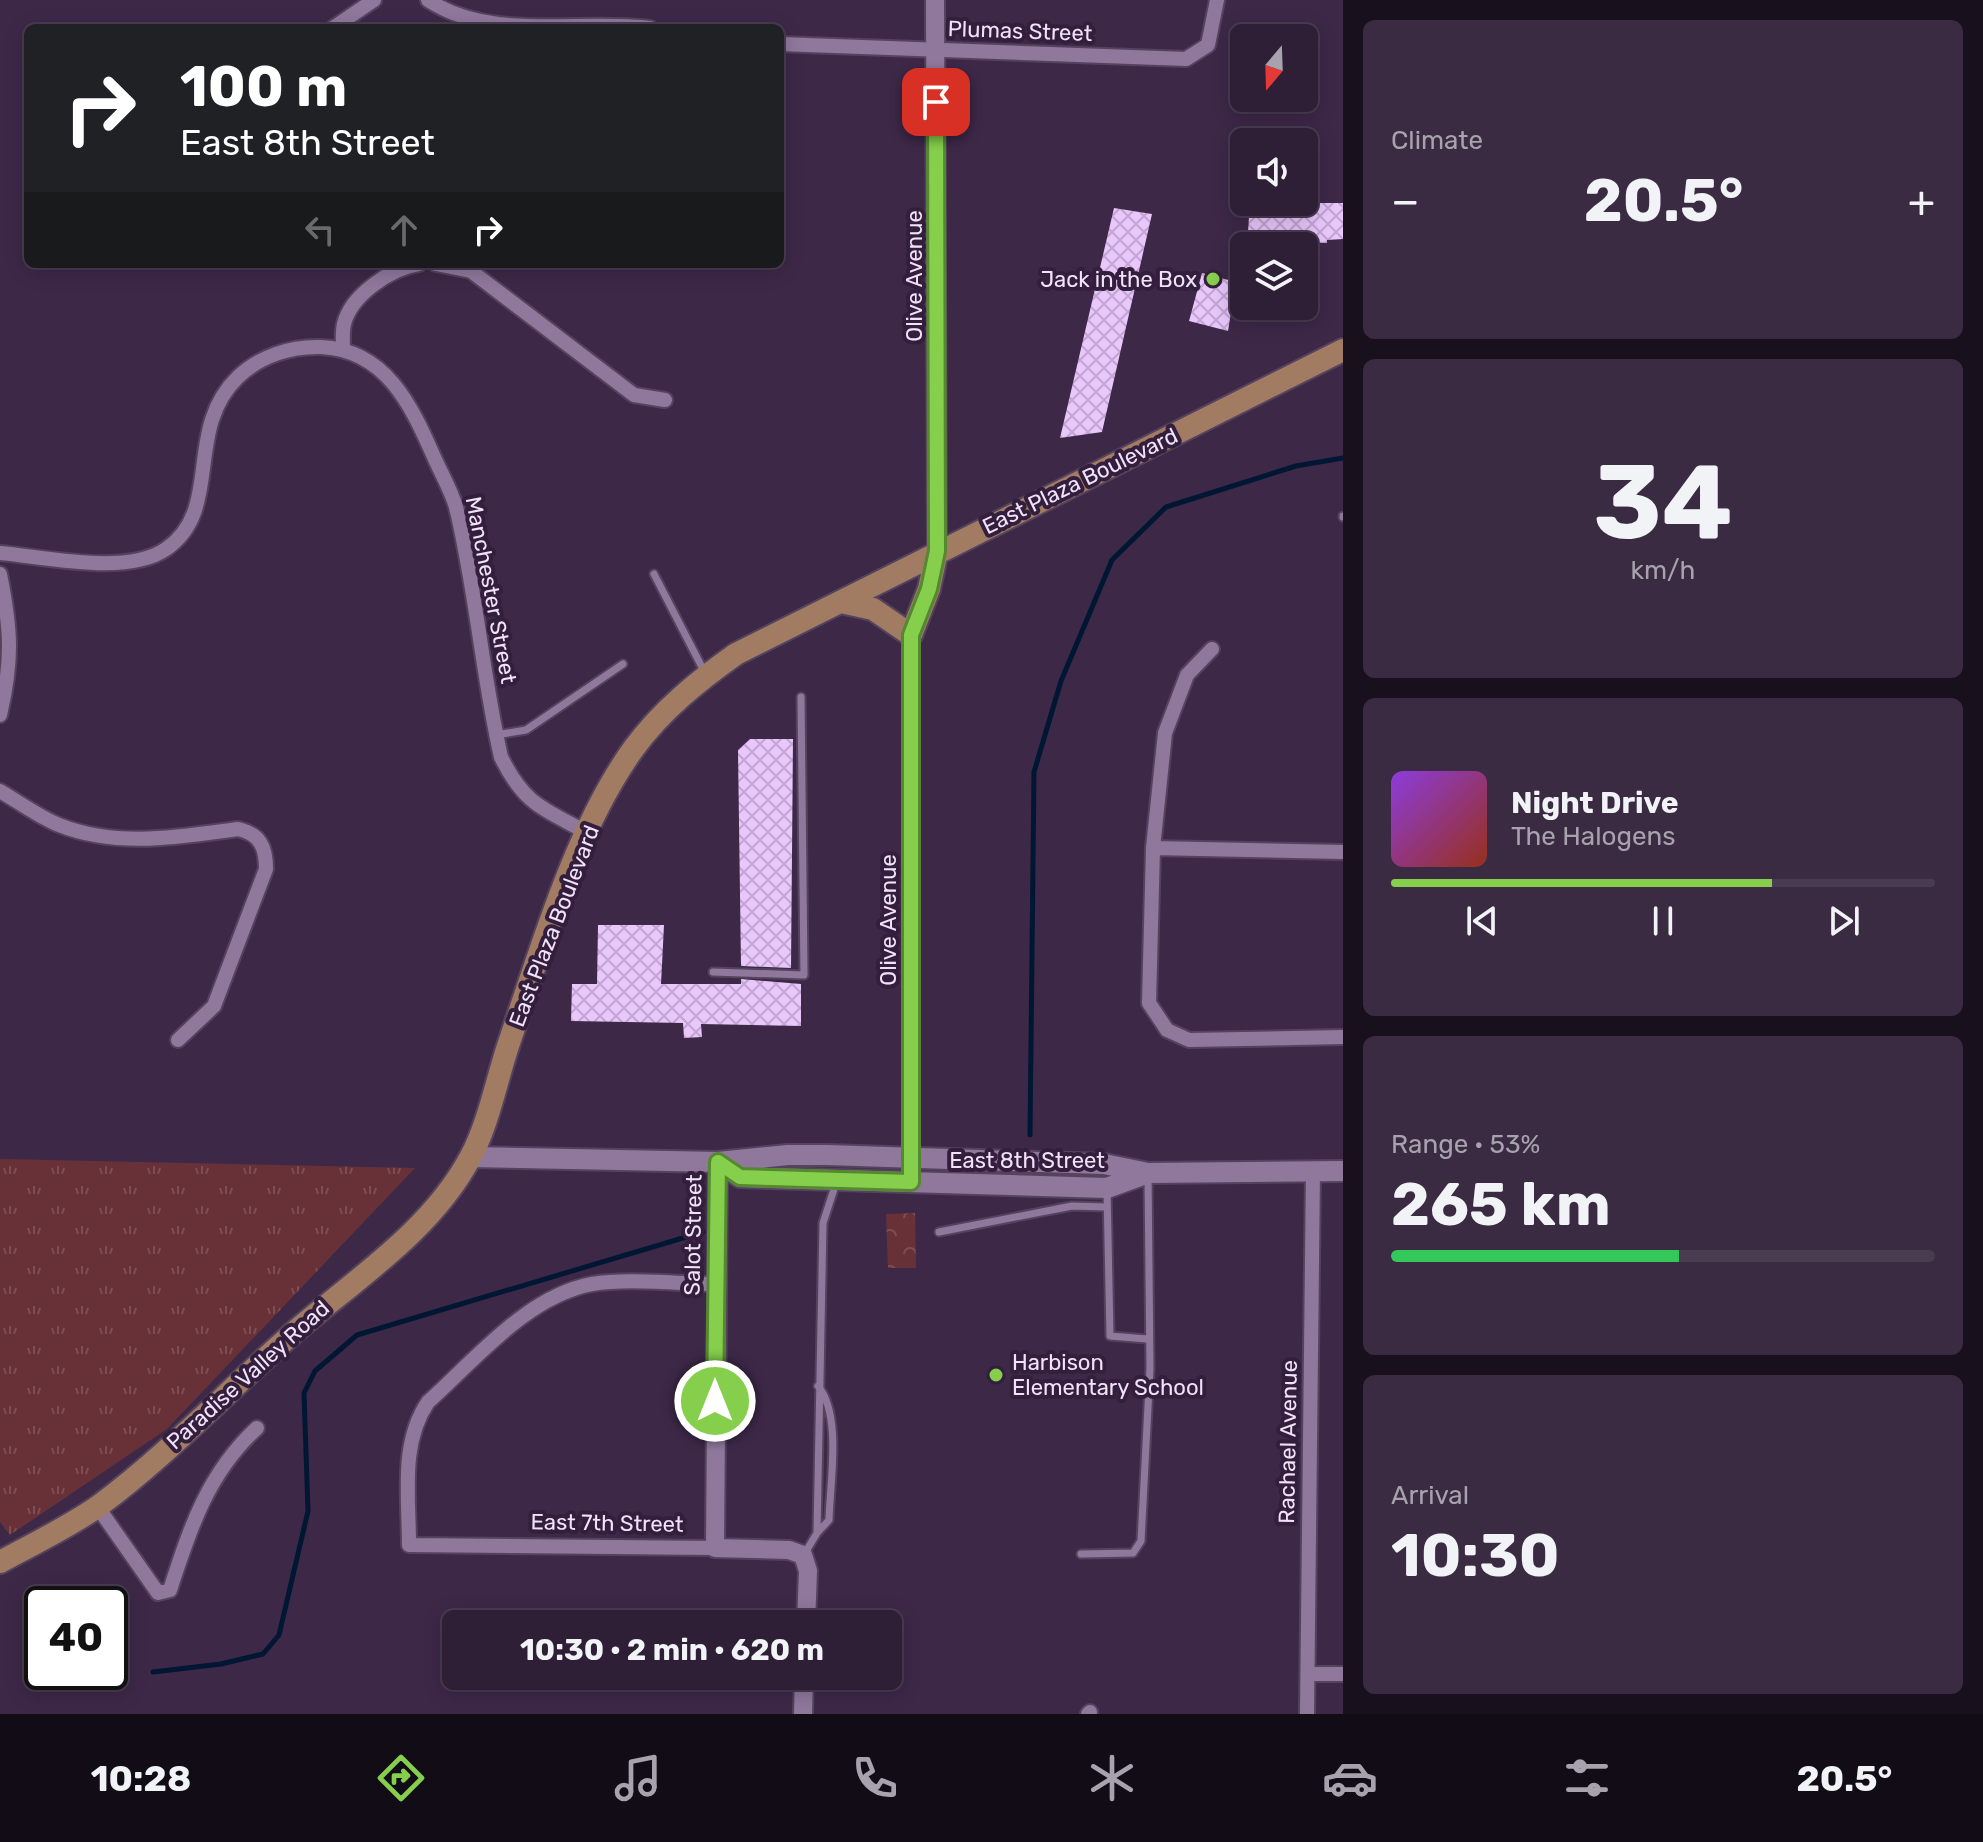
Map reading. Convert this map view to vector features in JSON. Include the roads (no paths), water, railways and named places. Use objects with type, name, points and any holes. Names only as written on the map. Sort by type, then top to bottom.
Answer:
[{"type":"main road","name":"East Plaza Boulevard","points":[[471,1157],[538,956],[586,832],[633,749],[668,708],[736,654],[1343,350]]},
{"type":"main road","points":[[841,602],[873,609],[911,635],[929,589],[937,551]]},
{"type":"main road","name":"East 8th Street","points":[[471,1157],[718,1162],[788,1155],[1104,1164],[1148,1173],[1343,1171]]},
{"type":"main road","name":"Paradise Valley Road","points":[[0,1562],[97,1506],[402,1243],[471,1157]]},
{"type":"main road","name":"East 8th Street","points":[[718,1162],[740,1177],[911,1182],[1106,1197],[1148,1173]]},
{"type":"street","points":[[339,24],[374,0]]},
{"type":"street","points":[[428,0],[441,9],[494,24]]},
{"type":"street","name":"Olive Avenue","points":[[935,0],[937,551]]},
{"type":"street","name":"Plumas Street","points":[[784,44],[1186,59],[1208,45],[1217,0]]},
{"type":"street","points":[[343,350],[344,322],[354,306],[377,281],[409,268]]},
{"type":"street","points":[[456,268],[471,271],[634,395],[665,400]]},
{"type":"street","name":"Manchester Street","points":[[0,553],[122,563],[143,560],[163,551],[181,536],[194,517],[208,426],[220,400],[238,377],[262,360],[293,349],[343,350],[380,370],[410,403],[455,505],[496,735],[501,757],[516,787],[534,803],[586,832]]},
{"type":"street","points":[[0,574],[10,624],[11,671],[0,715]]},
{"type":"street","name":"Olive Avenue","points":[[911,635],[911,1182]]},
{"type":"street","points":[[1212,649],[1187,675],[1165,733],[1153,848],[1153,968],[1149,1003],[1167,1030],[1199,1041],[1254,1036],[1343,1037]]},
{"type":"street","points":[[0,791],[58,825],[92,835],[158,840],[238,829],[250,832],[261,842],[266,851],[266,869],[214,1006],[178,1040]]},
{"type":"street","points":[[1153,848],[1343,852]]},
{"type":"street","name":"Salot Street","points":[[715,1548],[718,1162]]},
{"type":"street","name":"Rachael Avenue","points":[[1307,1714],[1313,1171]]},
{"type":"street","name":"East 7th Street","points":[[716,1284],[593,1284],[558,1295],[523,1318],[428,1402],[417,1418],[410,1439],[409,1545],[715,1548],[789,1550],[803,1555]]},
{"type":"street","points":[[97,1506],[158,1593],[165,1593],[170,1590],[194,1515],[218,1470],[257,1428]]},
{"type":"street","points":[[803,1555],[808,1571],[807,1610]]},
{"type":"street","points":[[1308,1674],[1343,1674]]},
{"type":"street","points":[[803,1714],[804,1690]]},
{"type":"lane","points":[[654,574],[706,675]]},
{"type":"lane","points":[[496,735],[526,730],[623,664]]},
{"type":"lane","points":[[713,972],[804,975],[801,697]]},
{"type":"lane","points":[[1081,1554],[1133,1553],[1141,1541],[1150,1368],[1147,1339],[1148,1173]]},
{"type":"lane","points":[[817,1533],[823,1223],[837,1179]]},
{"type":"lane","points":[[939,1232],[1106,1197],[1110,1336],[1147,1339]]},
{"type":"lane","points":[[803,1555],[829,1520],[832,1419],[829,1399],[818,1386]]},
{"type":"waterway","points":[[1030,1135],[1034,772],[1061,681],[1112,560],[1166,507],[1296,466],[1343,458]]},
{"type":"waterway","points":[[153,1672],[221,1664],[263,1654],[279,1635],[308,1511],[304,1393],[315,1371],[357,1335],[703,1232]]},
{"type":"place","name":"Jack in the Box","points":[[1213,279]]},
{"type":"place","name":"Harbison Elementary School","points":[[996,1375]]}]
